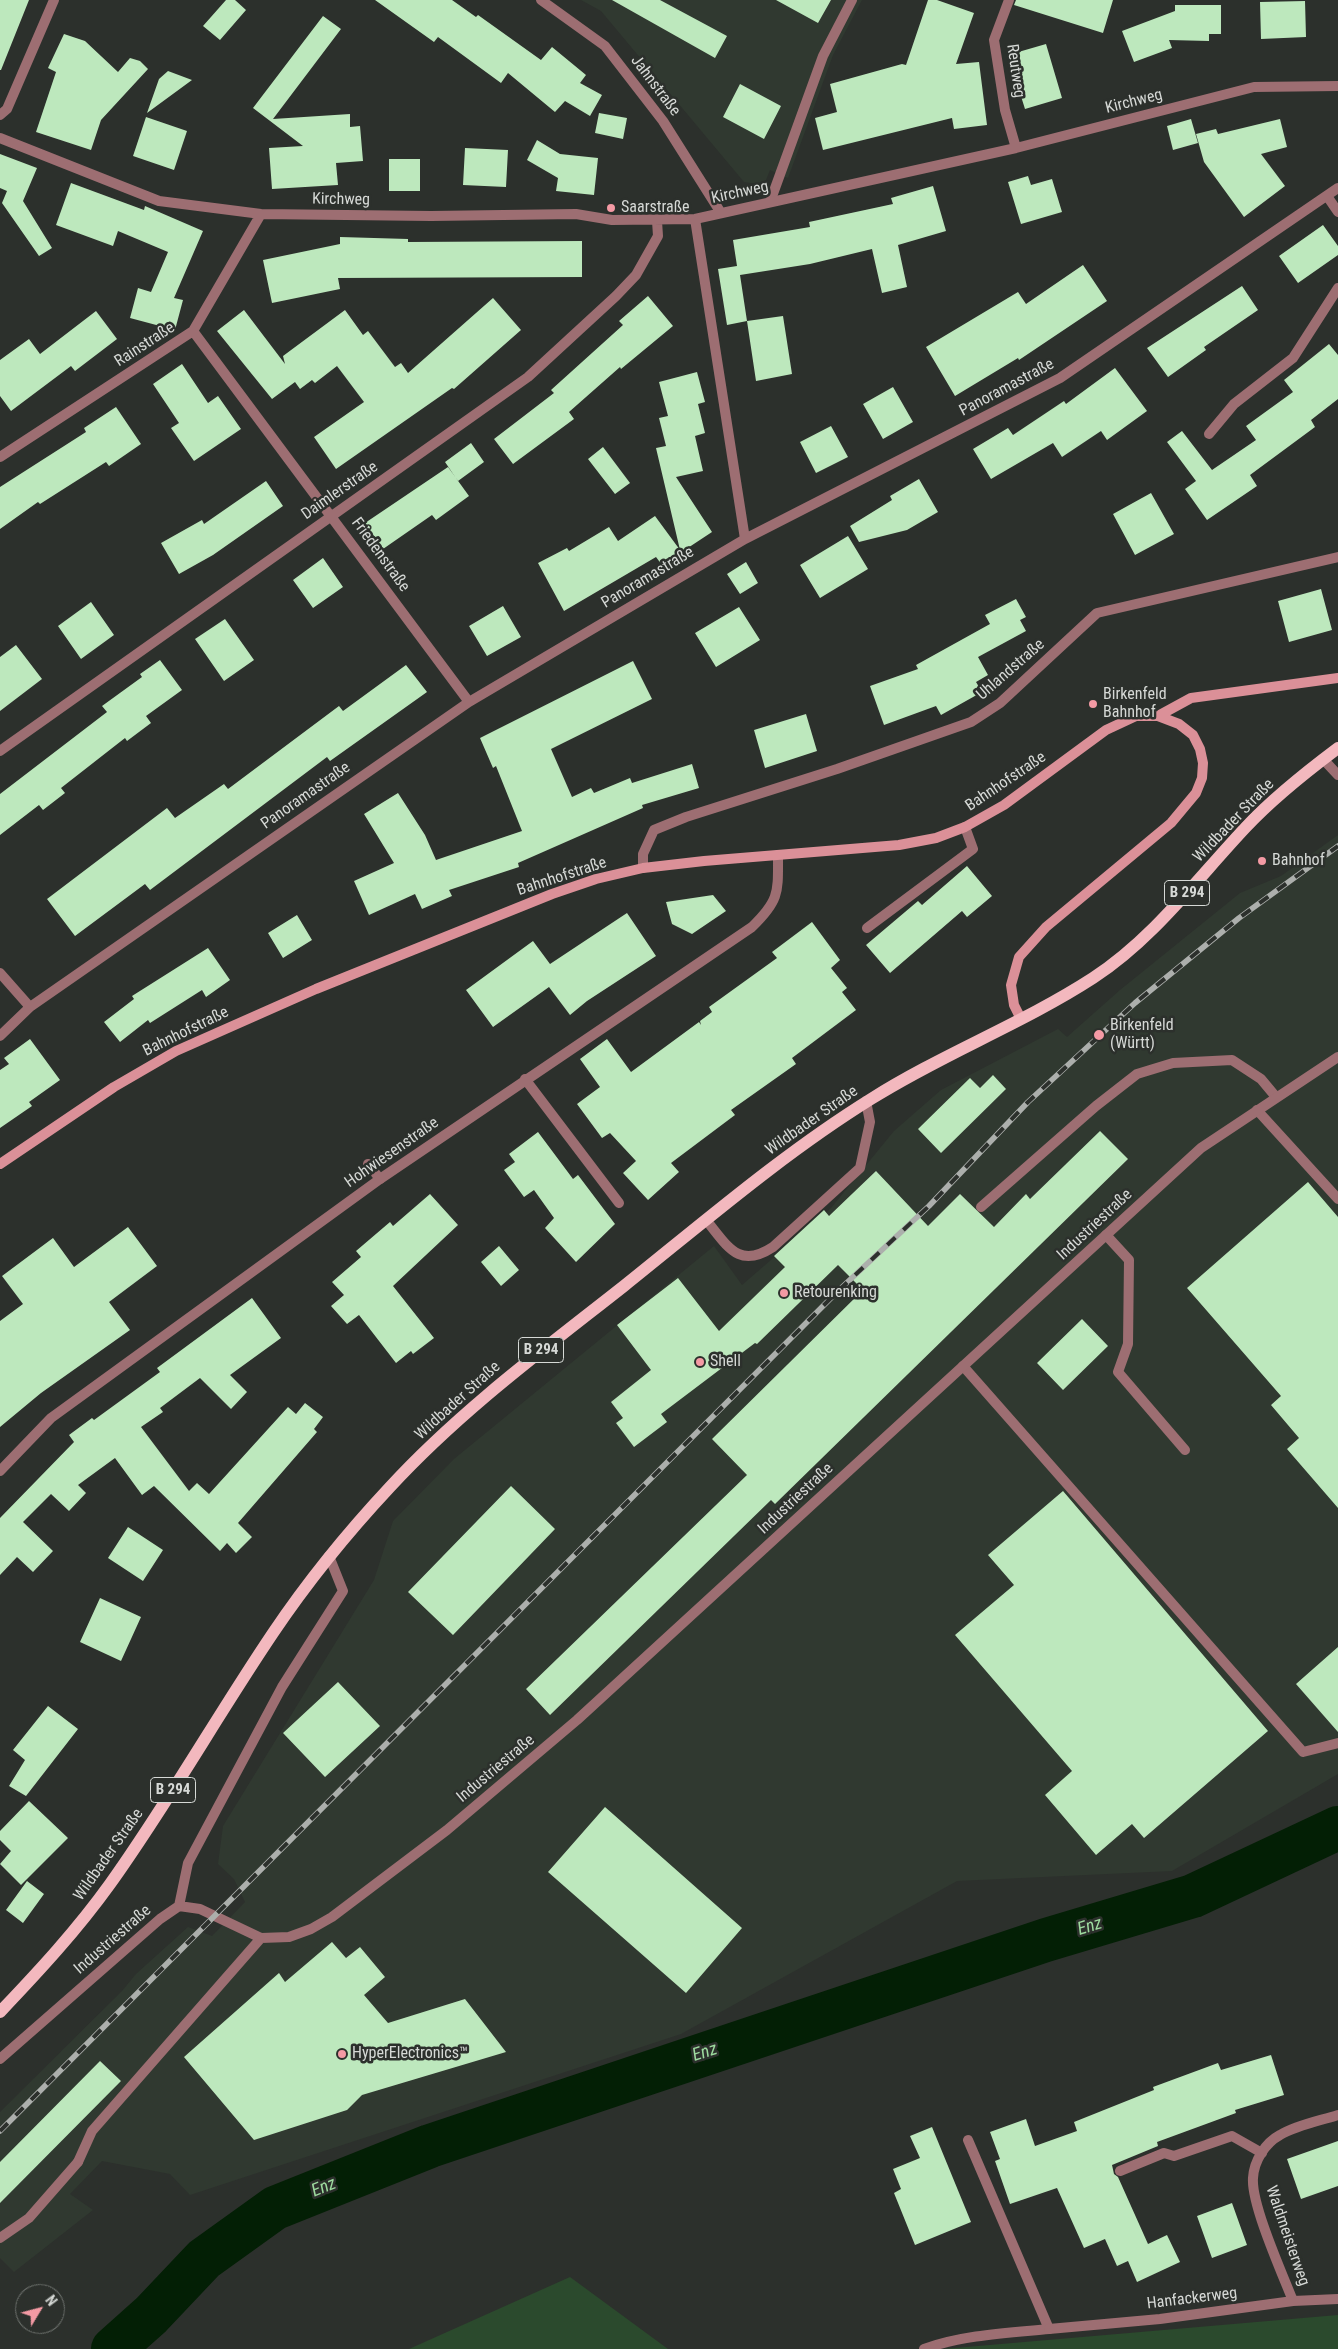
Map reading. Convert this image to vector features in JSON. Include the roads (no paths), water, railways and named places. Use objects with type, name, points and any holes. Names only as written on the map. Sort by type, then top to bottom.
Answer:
[{"type":"main road","points":[[1158,716],[1191,698],[1338,678]]},
{"type":"main road","name":"Bahnhofstraße","points":[[0,1164],[114,1087],[176,1051],[316,989],[465,927],[596,879],[643,868],[899,845],[936,838],[965,827],[1004,805],[1106,730],[1136,716],[1158,716]]},
{"type":"main road","points":[[1021,1019],[1014,1004],[1011,985],[1019,957],[1046,927],[1171,823],[1196,793],[1202,778],[1203,764],[1200,749],[1193,735],[1180,724],[1158,716]]},
{"type":"main road","name":"Wildbader Straße","points":[[0,2012],[59,1948],[108,1887],[150,1825],[275,1629],[330,1556],[392,1485],[443,1434],[526,1362],[706,1220],[866,1102],[908,1077],[1021,1019],[1096,976],[1135,945],[1178,904],[1249,824],[1338,748]]},
{"type":"street","points":[[0,115],[7,109],[54,0]]},
{"type":"street","name":"Jahnstraße","points":[[541,0],[605,46],[663,120],[721,213]]},
{"type":"street","points":[[770,202],[823,56],[852,0]]},
{"type":"street","name":"Reutweg","points":[[1009,0],[994,40],[1005,110],[1016,148]]},
{"type":"street","name":"Kirchweg","points":[[0,138],[158,201],[261,214],[431,216],[576,214],[612,220],[657,221],[695,219],[1016,148],[1254,87],[1338,86]]},
{"type":"street","name":"Panoramastraße","points":[[0,1036],[30,1006],[469,702],[745,539],[1060,378],[1338,188]]},
{"type":"street","points":[[1327,196],[1338,212]]},
{"type":"street","name":"Rainstraße","points":[[0,457],[193,331],[261,214]]},
{"type":"street","points":[[695,219],[745,539]]},
{"type":"street","name":"Daimlerstraße","points":[[0,751],[528,377],[616,296],[636,275],[658,236],[657,221]]},
{"type":"street","points":[[1208,434],[1234,404],[1293,358],[1338,288]]},
{"type":"street","name":"Friedenstraße","points":[[193,331],[332,515],[469,702]]},
{"type":"street","name":"Uhlandstraße","points":[[643,868],[643,854],[654,830],[686,816],[837,769],[972,722],[1000,703],[1097,613],[1338,557]]},
{"type":"street","points":[[1323,759],[1338,775]]},
{"type":"street","points":[[867,928],[973,849],[965,827]]},
{"type":"street","name":"Hohwiesenstraße","points":[[0,1471],[52,1418],[380,1179],[752,927],[771,909],[774,902],[778,888],[778,856]]},
{"type":"street","points":[[0,973],[30,1006]]},
{"type":"street","name":"Industriestraße","points":[[0,2059],[152,1925],[179,1906],[200,1910],[261,1938],[289,1937],[311,1929],[332,1917],[447,1830],[577,1720],[1201,1148],[1338,1056]]},
{"type":"street","points":[[981,1207],[1096,1106],[1137,1074],[1174,1063],[1232,1060],[1261,1079],[1276,1097]]},
{"type":"street","points":[[525,1079],[619,1203]]},
{"type":"street","points":[[706,1220],[732,1250],[740,1254],[751,1258],[761,1255],[773,1247],[860,1168],[870,1122],[866,1102]]},
{"type":"street","points":[[1257,1110],[1338,1199]]},
{"type":"street","points":[[368,1164],[380,1179]]},
{"type":"street","points":[[1106,1235],[1128,1260],[1128,1344],[1118,1372],[1185,1450]]},
{"type":"street","points":[[963,1366],[1303,1752],[1338,1743]]},
{"type":"street","points":[[179,1906],[188,1863],[282,1688],[343,1592],[330,1556]]},
{"type":"street","points":[[0,2238],[29,2218],[78,2162],[92,2131],[261,1938]]},
{"type":"street","name":"Waldmeisterweg","points":[[1293,2301],[1253,2188],[1255,2167],[1262,2153],[1280,2135],[1338,2115]]},
{"type":"street","points":[[1120,2171],[1164,2153],[1174,2156],[1232,2136],[1262,2153]]},
{"type":"street","points":[[968,2140],[1049,2329]]},
{"type":"street","name":"Hanfackerweg","points":[[924,2349],[940,2343],[997,2334],[1160,2319],[1293,2301],[1338,2299]]},
{"type":"waterway","name":"Enz","points":[[113,2349],[151,2315],[204,2259],[275,2208],[430,2146],[1046,1940],[1193,1896],[1338,1828]]},
{"type":"railway","points":[[0,2131],[839,1290],[929,1206],[1028,1102],[1135,1003],[1239,918],[1338,846]]},
{"type":"place","name":"Saarstraße","points":[[611,208]]},
{"type":"place","name":"Birkenfeld Bahnhof","points":[[1093,704]]},
{"type":"place","name":"Bahnhof","points":[[1262,861]]},
{"type":"place","name":"Birkenfeld (Württ)","points":[[1099,1035]]},
{"type":"place","name":"Retourenking","points":[[784,1293]]},
{"type":"place","name":"Shell","points":[[700,1362]]},
{"type":"place","name":"HyperElectronics™","points":[[342,2054]]}]
